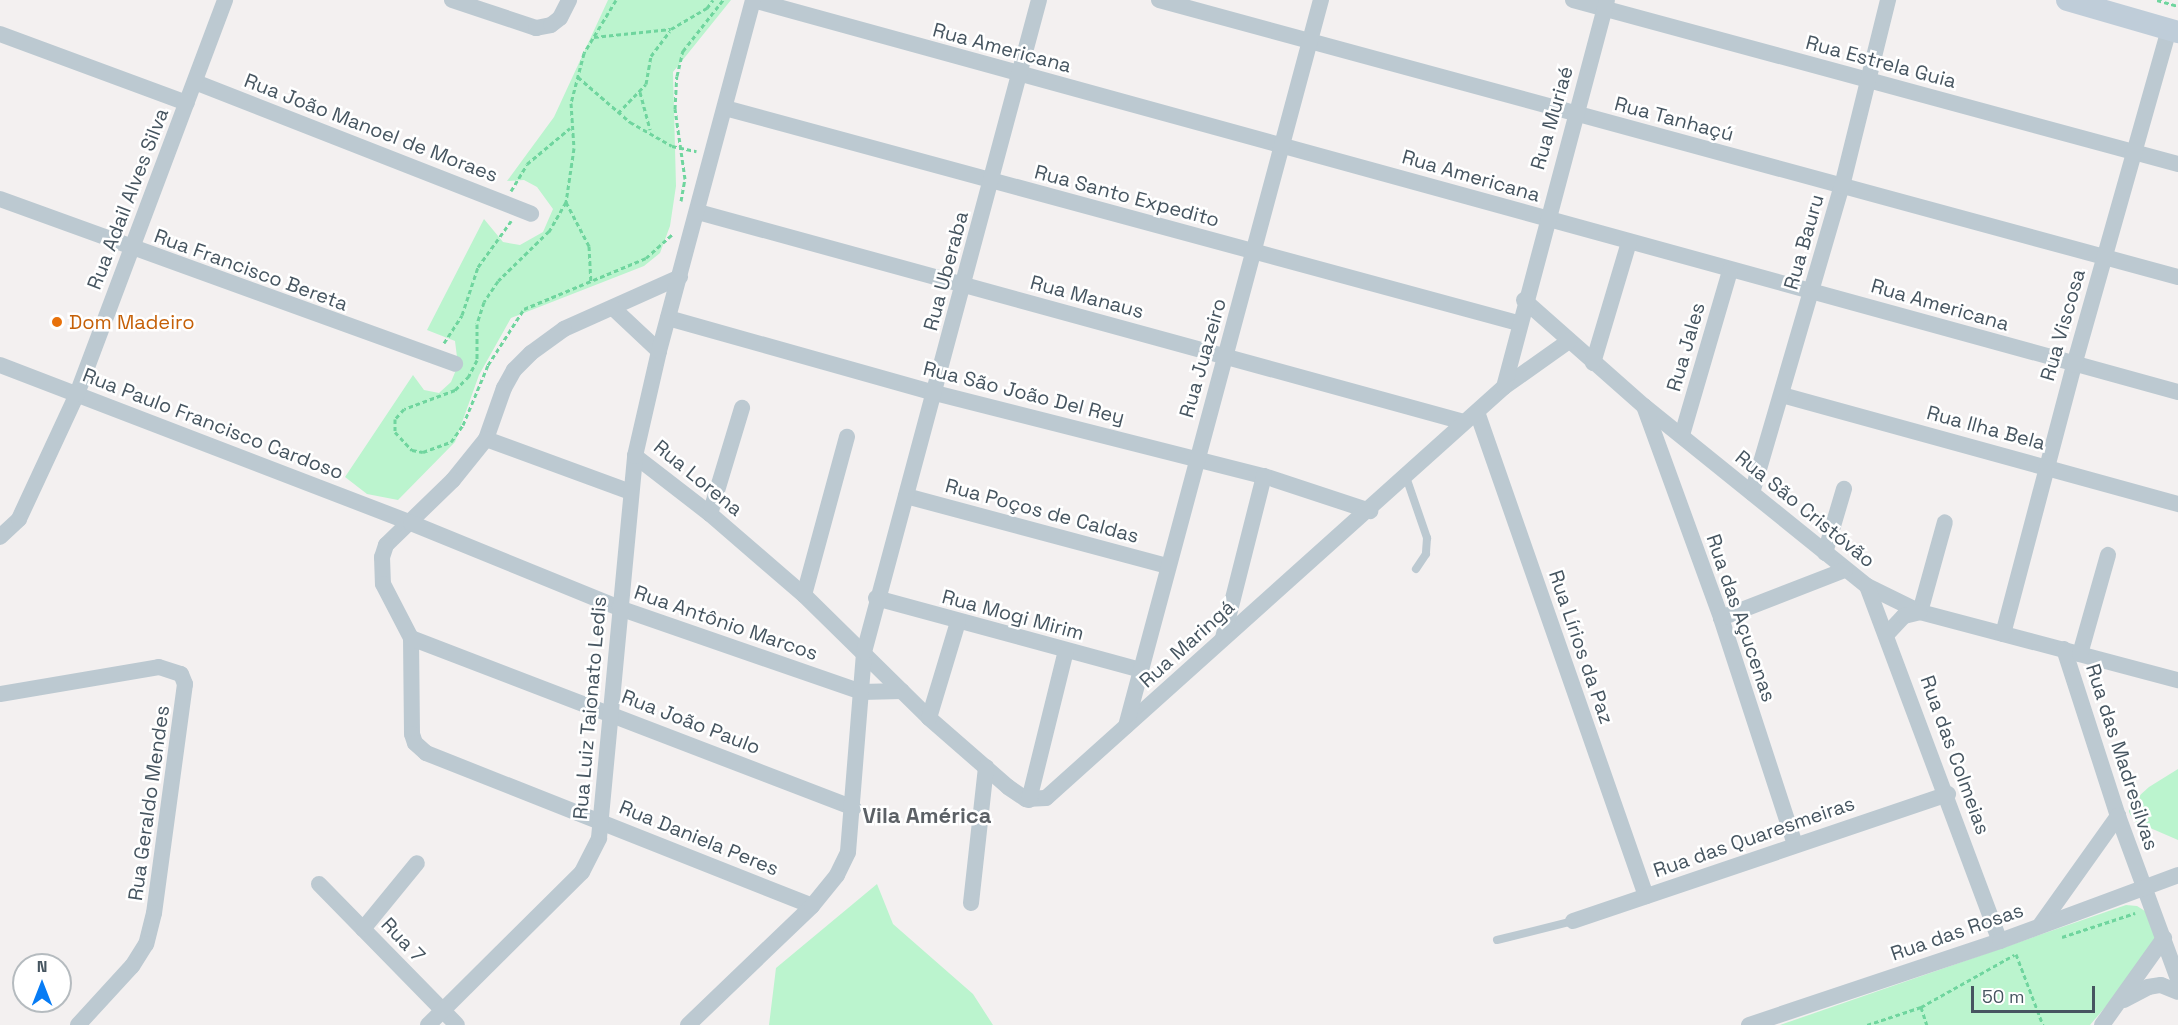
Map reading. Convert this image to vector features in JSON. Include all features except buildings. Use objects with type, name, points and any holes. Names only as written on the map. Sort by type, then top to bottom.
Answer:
[{"type":"street","name":"Rua Adail Alves Silva","points":[[0,537],[19,519],[77,394],[225,0]]},
{"type":"street","points":[[452,0],[536,28],[551,25],[560,18],[569,0]]},
{"type":"street","name":"Rua Americana","points":[[753,0],[1284,144],[1730,271],[2178,392]]},
{"type":"street","name":"Rua Lorena","points":[[753,0],[659,351],[635,456],[710,514],[804,595],[929,718],[1019,796],[1029,800]]},
{"type":"street","name":"Rua Uberaba","points":[[812,906],[844,862],[854,808],[864,652],[876,598],[965,285],[1039,0]]},
{"type":"street","name":"Rua Tanhaçú","points":[[1159,0],[2178,277]]},
{"type":"street","name":"Rua Juazeiro","points":[[1126,727],[1321,0]]},
{"type":"street","name":"Rua Estrela Guia","points":[[1573,0],[1605,4],[1868,80],[2178,164]]},
{"type":"street","name":"Rua Bauru","points":[[1752,493],[1842,186],[1888,0]]},
{"type":"street","points":[[2067,0],[2174,31]]},
{"type":"street","name":"Rua Muriaé","points":[[1504,387],[1524,300],[1605,4]]},
{"type":"street","name":"Rua Viscosa","points":[[2003,633],[2046,466],[2133,152],[2174,31]]},
{"type":"street","points":[[0,33],[187,103]]},
{"type":"street","name":"Rua João Manoel de Moraes","points":[[195,82],[518,209]]},
{"type":"street","name":"Rua Santo Expedito","points":[[725,108],[1518,323]]},
{"type":"street","name":"Rua Francisco Bereta","points":[[0,199],[455,364]]},
{"type":"street","name":"Rua Manaus","points":[[698,212],[1226,356],[1471,417]]},
{"type":"street","points":[[1593,363],[1629,242]]},
{"type":"street","name":"Rua Jales","points":[[1682,435],[1730,271]]},
{"type":"street","points":[[411,638],[388,599],[381,569],[387,545],[411,523],[486,439],[514,370],[564,329],[680,277]]},
{"type":"street","name":"Rua São Cristóvão","points":[[1524,300],[1644,406],[1867,586],[1920,612],[2178,680]]},
{"type":"street","points":[[613,308],[659,351]]},
{"type":"street","name":"Rua São João Del Rey","points":[[668,318],[935,393],[1264,476],[1370,511]]},
{"type":"street","points":[[1370,511],[1405,473],[1504,387],[1569,342]]},
{"type":"street","name":"Rua Paulo Francisco Cardoso","points":[[0,365],[411,523]]},
{"type":"street","name":"Rua Ilha Bela","points":[[1782,395],[2178,504]]},
{"type":"street","name":"Rua das Açucenas","points":[[1644,406],[1721,618],[1794,845]]},
{"type":"street","points":[[710,514],[742,408]]},
{"type":"street","name":"Rua Lírios da Paz","points":[[1471,417],[1646,896]]},
{"type":"street","points":[[804,595],[847,437]]},
{"type":"street","points":[[486,439],[631,492]]},
{"type":"street","name":"Rua Luiz Taionato Ledis","points":[[428,1025],[582,872],[603,823],[619,608],[635,456]]},
{"type":"street","points":[[1223,638],[1264,476]]},
{"type":"street","points":[[1825,553],[1844,489]]},
{"type":"street","name":"Rua Poços de Caldas","points":[[906,496],[1168,566]]},
{"type":"street","name":"Rua Maringá","points":[[1029,800],[1046,798],[1223,638],[1370,511]]},
{"type":"street","points":[[1887,634],[1898,619],[1920,612],[1946,522]]},
{"type":"street","name":"Rua Antônio Marcos","points":[[411,523],[619,608],[861,693]]},
{"type":"street","points":[[2080,654],[2108,555]]},
{"type":"street","points":[[1721,618],[1845,570]]},
{"type":"street","name":"Rua das Colmeias","points":[[1867,586],[1948,795],[2000,941]]},
{"type":"street","name":"Rua Mogi Mirim","points":[[876,598],[1141,670]]},
{"type":"street","points":[[929,718],[958,622]]},
{"type":"street","name":"Rua João Paulo","points":[[411,638],[854,808]]},
{"type":"street","name":"Rua Daniela Peres","points":[[411,638],[412,734],[415,743],[426,753],[812,906]]},
{"type":"street","name":"Rua das Madresilvas","points":[[2064,649],[2118,816],[2178,979]]},
{"type":"street","points":[[1029,800],[1066,651]]},
{"type":"street","name":"Rua Geraldo Mendes","points":[[0,694],[159,667],[181,674],[185,684],[156,902],[146,944],[132,966],[78,1025]]},
{"type":"street","points":[[861,693],[902,691]]},
{"type":"street","points":[[971,903],[986,766]]},
{"type":"street","name":"Rua das Quaresmeiras","points":[[1573,921],[1948,795]]},
{"type":"street","points":[[2041,924],[2118,816]]},
{"type":"street","points":[[363,928],[417,863]]},
{"type":"street","name":"Rua das Rosas","points":[[1749,1025],[2000,941],[2143,885],[2178,874]]},
{"type":"street","name":"Rua 7","points":[[319,884],[457,1025]]},
{"type":"street","points":[[688,1025],[812,906]]},
{"type":"street","points":[[2102,1025],[2164,938]]},
{"type":"street","points":[[2115,1005],[2148,987],[2161,985],[2178,992]]},
{"type":"lane","points":[[1405,473],[1427,538],[1426,554],[1416,569]]},
{"type":"lane","points":[[1497,940],[1573,921]]},
{"type":"path","points":[[616,0],[593,37],[571,103],[570,128],[574,148],[566,202],[549,231],[498,281],[484,302],[477,324],[477,360],[469,376],[455,390],[404,409],[395,419],[395,432],[401,441],[412,450],[423,452],[451,442],[464,425],[488,365],[524,309],[646,258],[672,234],[675,226]]},
{"type":"path","points":[[618,113],[646,84],[651,56],[671,29],[707,8],[713,0]]},
{"type":"path","points":[[679,208],[685,179],[675,109],[683,51],[723,0]]},
{"type":"path","points":[[2157,0],[2178,6]]},
{"type":"path","points":[[593,37],[671,29]]},
{"type":"path","points":[[578,77],[618,113],[650,130],[672,146],[681,146],[712,156]]},
{"type":"path","points":[[640,92],[650,130]]},
{"type":"path","points":[[435,357],[462,315],[478,267],[518,209],[528,164],[570,128]]},
{"type":"path","points":[[566,202],[590,246],[591,281]]},
{"type":"path","points":[[2059,939],[2134,912],[2140,915]]},
{"type":"path","points":[[1867,1025],[1921,1007],[2026,950]]},
{"type":"path","points":[[2016,954],[2043,1025]]},
{"type":"path","points":[[1921,1007],[1927,1025]]},
{"type":"green space","points":[[608,0],[731,0],[673,72],[676,186],[670,226],[660,253],[644,266],[511,318],[479,375],[455,442],[398,500],[367,494],[345,477],[413,375],[424,390],[439,393],[451,382],[458,365],[455,341],[427,330],[484,219],[503,242],[520,245],[543,232],[553,209],[537,187],[524,180],[507,181],[554,117]]},
{"type":"green space","points":[[2178,769],[2178,840],[2134,821],[2129,812],[2129,805],[2149,787]]},
{"type":"green space","points":[[877,884],[893,924],[973,994],[993,1025],[769,1025],[776,968]]},
{"type":"green space","points":[[2126,905],[2137,906],[2145,911],[2158,939],[2155,949],[2090,1025],[1780,1025]]},
{"type":"place","name":"Dom Madeiro","points":[[57,322]]},
{"type":"district","name":"Vila América","points":[[927,816]]}]
